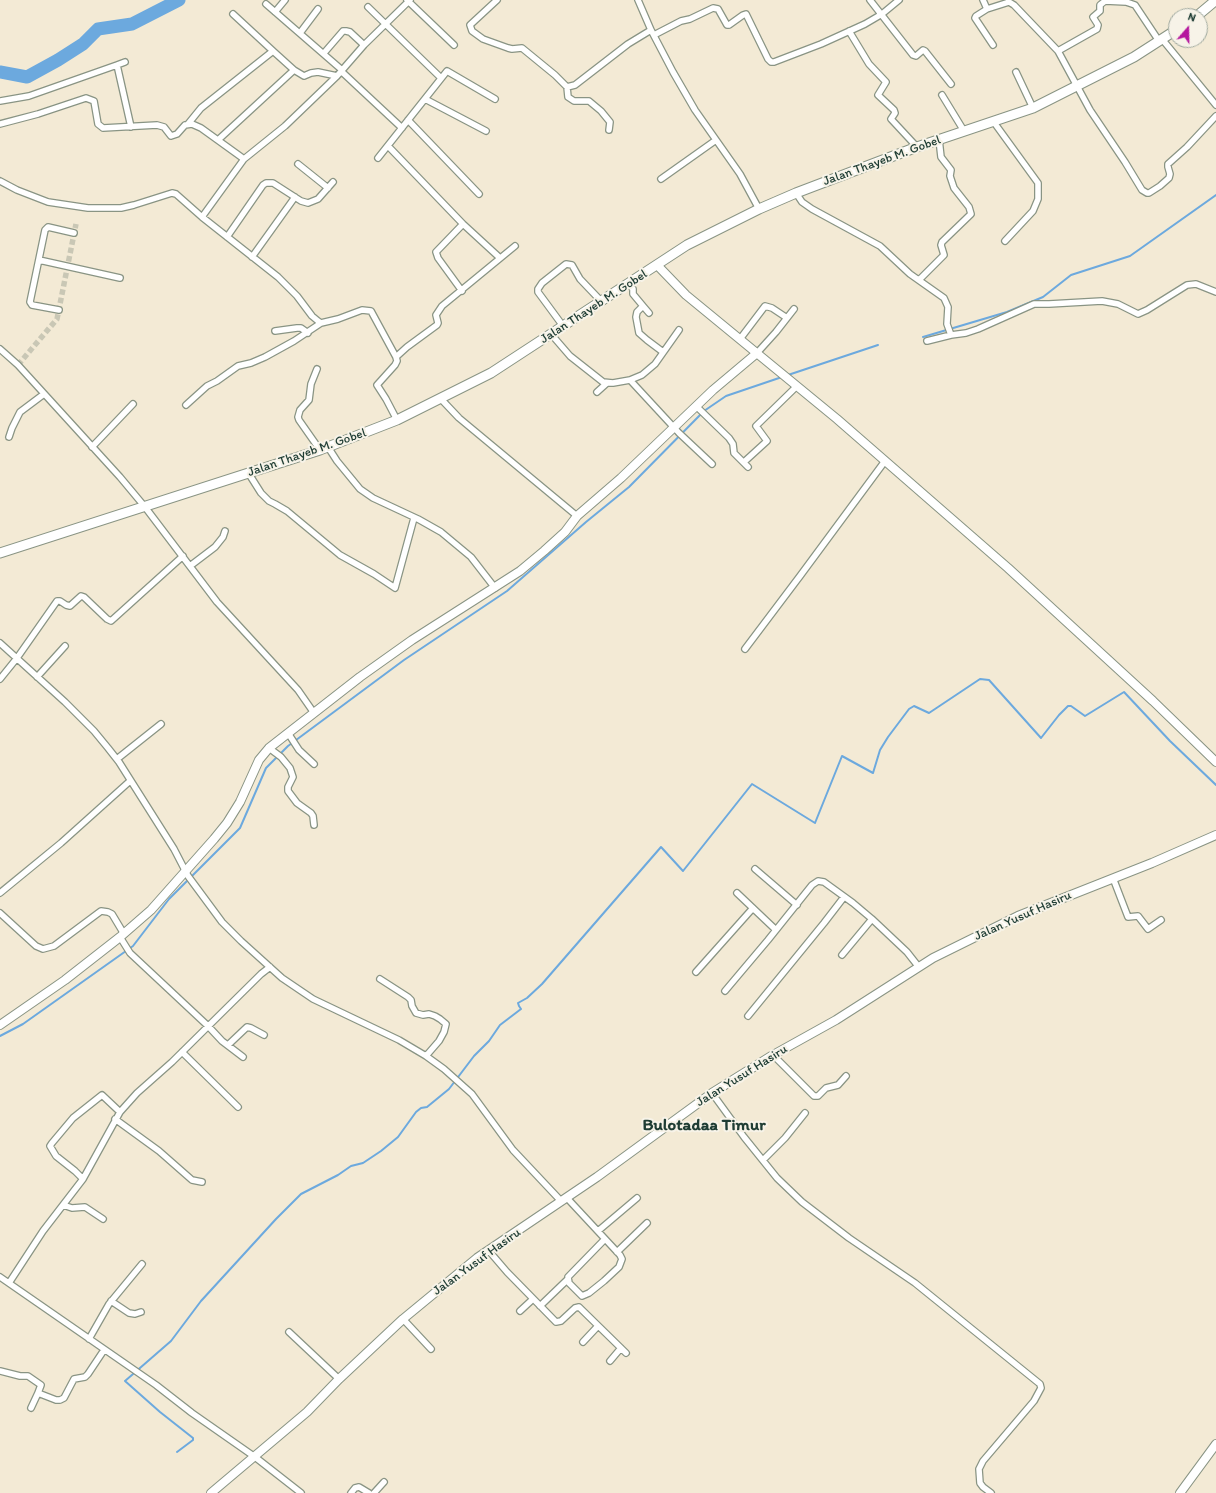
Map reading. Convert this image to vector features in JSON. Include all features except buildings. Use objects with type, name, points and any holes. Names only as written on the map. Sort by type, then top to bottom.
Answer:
[{"type":"main road","points":[[1206,8],[1216,0]]},
{"type":"main road","name":"Jalan Thayeb M. Gobel","points":[[0,553],[324,449],[397,420],[491,373],[687,246],[759,209],[796,193],[917,147],[1033,108],[1134,58],[1168,35]]},
{"type":"street","points":[[276,12],[285,0]]},
{"type":"street","points":[[202,216],[244,159],[285,126],[337,76],[364,45],[408,0],[454,45]]},
{"type":"street","points":[[497,0],[470,25],[472,31],[482,39],[512,50],[522,48],[567,87],[568,97],[574,101],[590,102],[601,110],[610,122],[609,130]]},
{"type":"street","points":[[638,0],[652,32],[673,72],[695,110],[740,174],[759,209]]},
{"type":"street","points":[[870,0],[913,55],[916,56],[923,50],[926,50],[951,84]]},
{"type":"street","points":[[567,87],[573,87],[628,44],[652,32],[690,20],[713,8],[718,9],[727,25],[746,14],[768,59],[771,62],[774,62],[849,32],[882,14],[899,0]]},
{"type":"street","points":[[982,0],[987,9]]},
{"type":"street","points":[[1058,51],[1097,29],[1098,25],[1093,17],[1100,11],[1100,5],[1104,1],[1126,2],[1135,5],[1161,40],[1216,105]]},
{"type":"street","points":[[993,45],[975,18],[987,9],[1009,2],[1014,5],[1058,51],[1103,132],[1125,162],[1142,190],[1147,193],[1160,186],[1169,178],[1170,174],[1168,164],[1187,147],[1216,116]]},
{"type":"street","points":[[266,4],[324,53],[402,128]]},
{"type":"street","points":[[368,8],[441,78]]},
{"type":"street","points":[[300,33],[318,9]]},
{"type":"street","points":[[233,14],[294,70],[304,76],[318,72],[337,76]]},
{"type":"street","points":[[324,53],[343,31],[350,32],[364,45]]},
{"type":"street","points":[[849,32],[868,64],[886,82],[878,95],[894,110],[895,113],[891,119],[917,147]]},
{"type":"street","points":[[0,124],[38,114],[86,98],[94,101],[98,124],[101,127],[161,126],[170,136],[177,134],[202,108],[273,51]]},
{"type":"street","points":[[0,101],[29,96],[125,62]]},
{"type":"street","points":[[117,65],[131,127]]},
{"type":"street","points":[[218,140],[294,70]]},
{"type":"street","points":[[378,158],[448,71],[495,99]]},
{"type":"street","points":[[1016,72],[1033,108]]},
{"type":"street","points":[[942,96],[964,131]]},
{"type":"street","points":[[425,99],[486,131]]},
{"type":"street","points":[[408,120],[479,194]]},
{"type":"street","points":[[993,121],[1038,184],[1038,199],[1033,211],[1005,241]]},
{"type":"street","points":[[188,124],[196,125],[244,159]]},
{"type":"street","points":[[919,280],[944,254],[941,245],[942,242],[969,218],[971,214],[969,207],[954,188],[950,176],[951,170],[941,157],[939,139]]},
{"type":"street","points":[[661,179],[716,140]]},
{"type":"street","points":[[388,146],[463,224],[500,258]]},
{"type":"street","points":[[298,164],[328,188]]},
{"type":"street","points":[[0,181],[17,190],[48,202],[88,208],[121,208],[172,193],[176,194],[278,277],[297,296],[315,319],[321,323]]},
{"type":"street","points":[[227,237],[263,185],[266,183],[273,183],[294,197],[304,202],[311,202],[318,199],[333,182]]},
{"type":"street","points":[[796,193],[802,202],[812,209],[880,246],[919,280],[944,298],[948,307],[949,330]]},
{"type":"street","points":[[252,257],[294,197]]},
{"type":"street","points":[[462,291],[438,258],[436,252],[463,224]]},
{"type":"street","points":[[58,310],[32,305],[30,302],[44,233],[47,228],[74,233]]},
{"type":"street","points":[[396,357],[437,325],[436,315],[438,310],[515,246]]},
{"type":"street","points":[[39,260],[120,278]]},
{"type":"street","points":[[562,326],[538,292],[538,289],[542,283],[566,264],[572,265],[580,279],[601,301]]},
{"type":"street","points":[[658,266],[679,288],[787,377],[1008,568],[1148,696],[1216,762]]},
{"type":"street","points":[[629,284],[633,289],[633,294],[649,313]]},
{"type":"street","points":[[927,341],[949,330],[966,333],[978,329],[1034,304],[1102,301],[1118,304],[1138,314],[1187,285],[1196,284],[1216,292]]},
{"type":"street","points":[[643,306],[637,312],[636,317],[639,333],[663,352]]},
{"type":"street","points":[[740,339],[764,307],[772,308],[787,318]]},
{"type":"street","points":[[0,1025],[65,980],[122,936],[151,910],[187,873],[227,823],[240,802],[259,760],[269,748],[291,739],[314,713],[360,677],[412,640],[520,571],[544,551],[565,532],[577,516],[701,411],[776,332],[794,308]]},
{"type":"street","points":[[186,406],[208,386],[238,366],[251,363],[265,357],[321,323],[351,315],[362,310],[370,311],[396,357],[397,361],[395,365],[377,385],[397,420]]},
{"type":"street","points":[[275,331],[297,328],[308,332]]},
{"type":"street","points":[[551,334],[570,356],[600,380],[607,383],[630,380],[642,375],[655,364],[679,330]]},
{"type":"street","points":[[0,349],[18,365],[145,507],[220,606],[298,690],[314,713]]},
{"type":"street","points":[[317,369],[311,384],[309,400],[300,410],[298,417],[299,420],[364,492],[373,498],[434,527],[471,557],[495,588]]},
{"type":"street","points":[[630,380],[684,438],[712,464]]},
{"type":"street","points":[[597,392],[607,383]]},
{"type":"street","points":[[701,411],[729,438],[733,444],[734,452],[746,464],[767,441],[756,426],[797,386]]},
{"type":"street","points":[[9,437],[20,412],[44,394]]},
{"type":"street","points":[[441,399],[459,418],[489,444],[577,516]]},
{"type":"street","points":[[92,447],[133,404]]},
{"type":"street","points":[[745,649],[885,461]]},
{"type":"street","points":[[249,474],[261,493],[269,501],[287,512],[340,555],[374,574],[395,588],[414,518]]},
{"type":"street","points":[[190,566],[215,547],[223,537],[225,531]]},
{"type":"street","points":[[0,679],[17,658],[57,601],[70,606],[81,596],[84,597],[111,621],[183,556]]},
{"type":"street","points":[[0,643],[94,731],[116,759],[174,849],[193,882],[222,922],[240,942],[294,987],[313,999],[399,1040],[444,1069],[472,1094],[513,1150],[598,1231],[622,1259],[621,1264],[604,1282],[585,1296],[580,1295],[567,1280]]},
{"type":"street","points":[[37,677],[65,646]]},
{"type":"street","points":[[116,759],[161,724]]},
{"type":"street","points":[[291,739],[299,750],[314,764]]},
{"type":"street","points":[[269,748],[289,767],[293,774],[293,779],[288,787],[288,791],[297,803],[311,813],[313,816],[314,825]]},
{"type":"street","points":[[0,893],[61,843],[130,781]]},
{"type":"street","name":"Jalan Yusuf Hasiru","points":[[211,1493],[307,1412],[339,1379],[403,1319],[477,1258],[564,1199],[712,1093],[773,1055],[841,1016],[918,966],[1018,916],[1216,835]]},
{"type":"street","points":[[755,869],[797,905]]},
{"type":"street","points":[[1113,878],[1128,917],[1138,916],[1148,929],[1161,920]]},
{"type":"street","points":[[725,991],[812,885],[818,881],[824,882],[872,919],[907,952],[918,966]]},
{"type":"street","points":[[737,893],[776,930]]},
{"type":"street","points":[[748,1016],[844,897]]},
{"type":"street","points":[[696,972],[753,908]]},
{"type":"street","points":[[0,912],[36,946],[43,949],[54,946],[101,911],[112,914],[128,951],[222,1041],[243,1058]]},
{"type":"street","points":[[842,955],[872,919]]},
{"type":"street","points":[[9,1284],[43,1231],[82,1180],[120,1112],[137,1093],[270,967]]},
{"type":"street","points":[[380,979],[408,997],[416,1013],[435,1016],[446,1024],[444,1032],[426,1056]]},
{"type":"street","points":[[228,1045],[247,1027],[264,1035]]},
{"type":"street","points":[[182,1052],[238,1107]]},
{"type":"street","points":[[773,1055],[814,1096],[818,1096],[826,1088],[838,1085],[846,1076]]},
{"type":"street","points":[[712,1093],[744,1137],[782,1183],[822,1218],[915,1283],[1040,1384],[1041,1388],[1034,1401],[983,1461],[979,1468],[980,1483],[991,1493]]},
{"type":"street","points":[[82,1180],[75,1171],[56,1156],[50,1146],[73,1118],[102,1094],[120,1112]]},
{"type":"street","points":[[763,1160],[785,1138],[805,1113]]},
{"type":"street","points":[[115,1119],[159,1151],[192,1180],[202,1182]]},
{"type":"street","points":[[598,1231],[637,1198]]},
{"type":"street","points":[[63,1205],[72,1208],[85,1207],[103,1219]]},
{"type":"street","points":[[617,1252],[647,1223]]},
{"type":"street","points":[[540,1306],[567,1280],[569,1275],[605,1239]]},
{"type":"street","points":[[489,1251],[533,1299],[558,1322],[575,1308],[579,1307],[623,1351],[610,1360]]},
{"type":"street","points":[[88,1339],[111,1301],[142,1264]]},
{"type":"street","points":[[0,1277],[156,1385],[192,1413],[255,1457],[301,1493]]},
{"type":"street","points":[[520,1311],[533,1299]]},
{"type":"street","points":[[111,1301],[129,1314],[141,1312]]},
{"type":"street","points":[[403,1319],[431,1349]]},
{"type":"street","points":[[583,1342],[598,1326]]},
{"type":"street","points":[[290,1332],[339,1379]]},
{"type":"street","points":[[38,1393],[56,1400],[62,1400],[74,1379],[85,1377],[104,1350]]},
{"type":"street","points":[[0,1371],[20,1376],[28,1376],[41,1385],[31,1408]]},
{"type":"street","points":[[1180,1493],[1216,1444]]},
{"type":"street","points":[[374,1493],[384,1482]]},
{"type":"street","points":[[351,1493],[356,1487],[369,1493]]},
{"type":"waterway","points":[[0,72],[27,77],[83,44],[98,29],[132,24],[179,0]]},
{"type":"waterway","points":[[923,337],[1007,312],[1043,297],[1071,275],[1130,256],[1216,195]]},
{"type":"waterway","points":[[788,375],[878,345]]},
{"type":"waterway","points":[[0,1036],[23,1024],[133,946],[169,899],[240,828],[266,768],[288,746],[404,660],[507,591],[586,522],[629,487],[704,411],[726,396],[782,377]]},
{"type":"waterway","points":[[177,1452],[193,1440],[193,1438],[160,1412],[125,1381],[171,1341],[201,1301],[301,1194],[338,1175],[351,1166],[363,1163],[381,1151],[398,1137],[416,1112],[421,1108],[427,1107],[449,1089],[474,1056],[489,1041],[500,1025],[521,1009],[518,1003],[527,998],[542,984],[661,847],[683,871],[752,784],[815,823],[842,756],[873,773],[880,750],[909,709],[914,706],[929,713],[980,679],[989,680],[1041,738],[1068,706],[1071,706],[1085,716],[1124,692],[1170,741],[1216,785]]},
{"type":"tunnel","points":[[18,365],[57,319],[76,224]]},
{"type":"district","name":"Bulotadaa Timur","points":[[704,1126]]}]
